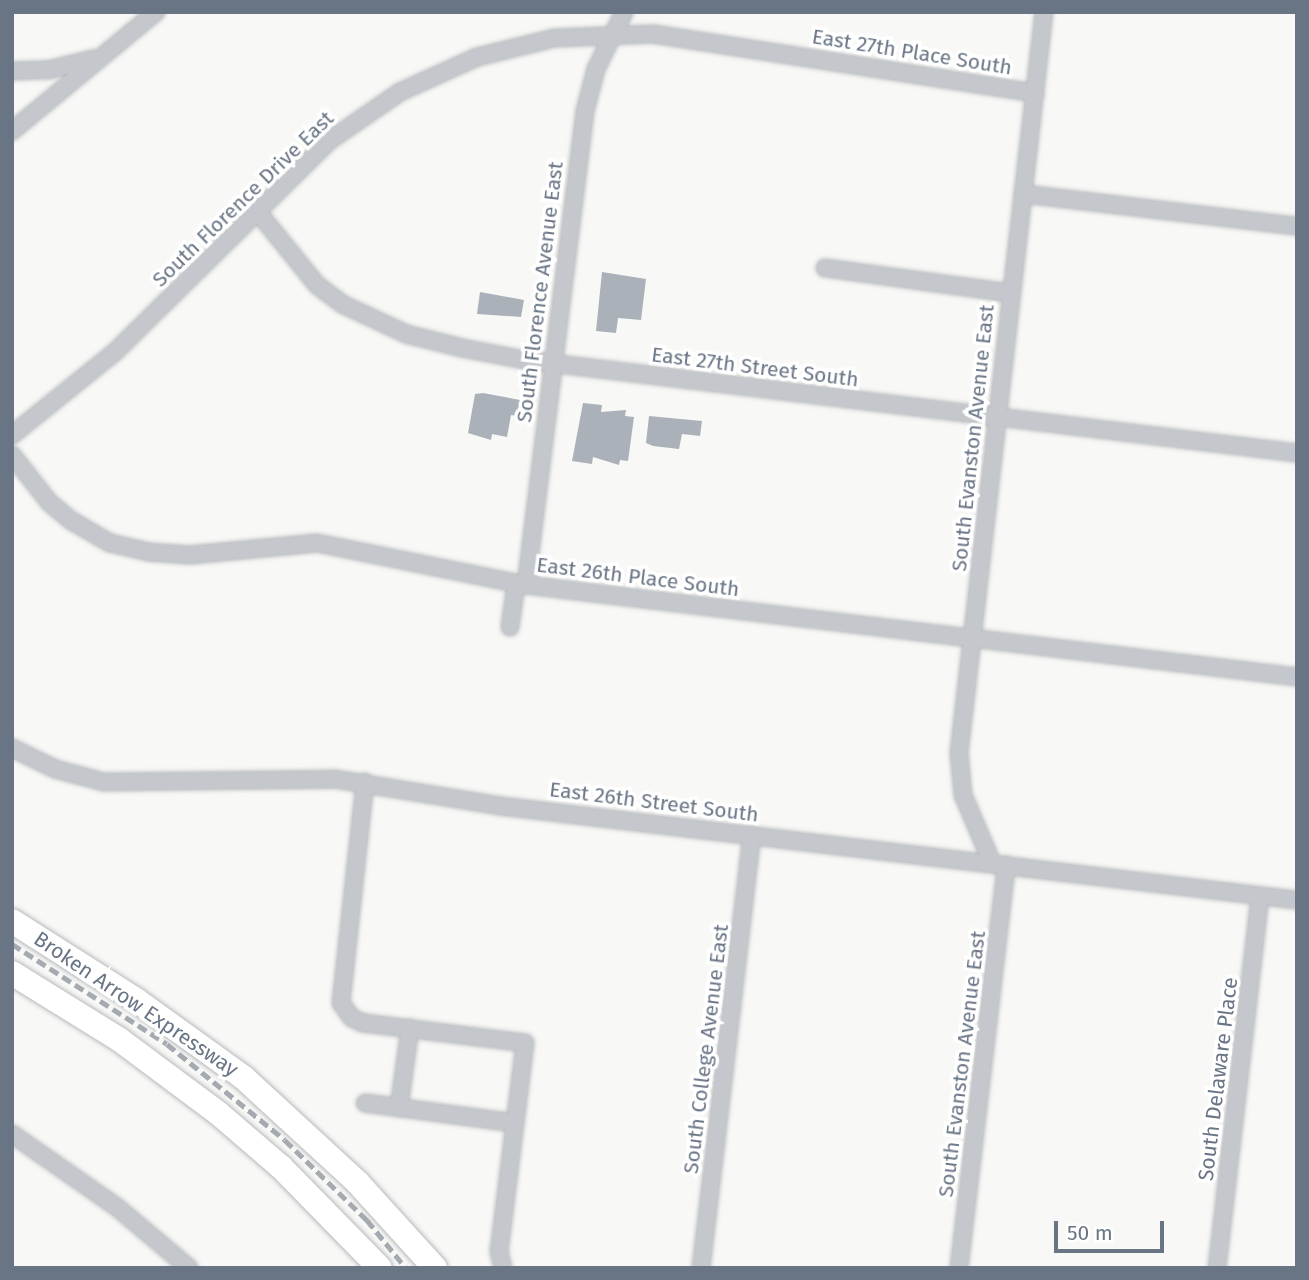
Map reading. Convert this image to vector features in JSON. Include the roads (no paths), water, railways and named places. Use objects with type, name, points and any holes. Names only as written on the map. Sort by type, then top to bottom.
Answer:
[{"type":"highway","name":"Broken Arrow Expressway","points":[[12,921],[136,1000],[244,1079],[348,1173],[435,1268]]},
{"type":"highway","name":"Broken Arrow Expressway","points":[[18,979],[120,1040],[218,1113],[281,1167],[380,1268]]},
{"type":"street","points":[[12,131],[95,58],[156,12]]},
{"type":"street","name":"South Florence Avenue East","points":[[510,627],[521,584],[585,111],[596,69],[624,12]]},
{"type":"street","name":"South Evanston Avenue East","points":[[959,1268],[999,864],[971,820],[959,773],[995,416],[1044,12]]},
{"type":"street","name":"East 27th Place South","points":[[616,33],[743,45],[1035,93]]},
{"type":"street","name":"South Florence Drive East","points":[[12,435],[116,351],[257,211],[340,133],[372,108],[443,70],[515,45],[616,33]]},
{"type":"street","points":[[12,71],[48,69],[95,58]]},
{"type":"street","points":[[1023,194],[1297,226]]},
{"type":"street","name":"East 27th Street South","points":[[257,211],[317,285],[369,319],[462,348],[552,364],[1297,453]]},
{"type":"street","points":[[825,268],[1010,293]]},
{"type":"street","name":"East 26th Place South","points":[[12,455],[50,502],[72,521],[129,549],[190,555],[317,543],[521,584],[1297,677]]},
{"type":"street","name":"East 26th Street South","points":[[12,748],[55,769],[104,782],[271,776],[365,782],[488,804],[1297,900]]},
{"type":"street","points":[[365,782],[340,993],[345,1012],[363,1023],[525,1044],[499,1251],[502,1268]]},
{"type":"street","name":"South College Avenue East","points":[[701,1268],[752,835]]},
{"type":"street","name":"South Delaware Place","points":[[1217,1268],[1260,896]]},
{"type":"street","points":[[399,1108],[410,1028]]},
{"type":"street","points":[[365,1103],[515,1123]]},
{"type":"street","points":[[12,1134],[118,1208],[189,1268]]},
{"type":"railway","points":[[12,944],[167,1044],[285,1140],[367,1220],[406,1268]]}]
